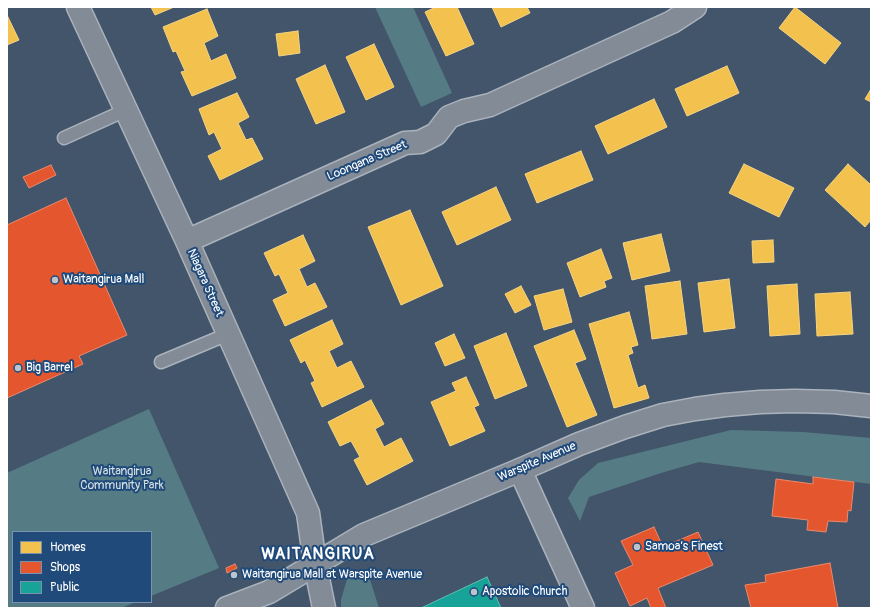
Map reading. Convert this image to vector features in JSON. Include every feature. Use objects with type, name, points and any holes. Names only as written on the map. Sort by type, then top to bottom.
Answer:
[{"type":"street","name":"Niagara Street","points":[[78,7],[187,242],[308,513],[315,564],[324,608]]},
{"type":"street","name":"Loongana Street","points":[[187,242],[405,143],[420,142],[436,134],[449,117],[464,111],[490,105],[672,22],[695,7]]},
{"type":"street","name":"Warspite Avenue","points":[[227,608],[269,592],[364,535],[579,444],[663,415],[725,404],[760,402],[834,402],[871,406]]},
{"type":"street","points":[[520,470],[583,608]]},
{"type":"lane","points":[[64,138],[126,110]]},
{"type":"lane","points":[[161,362],[228,334]]},
{"type":"green space","points":[[375,7],[413,7],[452,93],[421,107]]},
{"type":"green space","name":"Waitangirua Community Park","points":[[149,409],[219,568],[152,596],[152,531],[12,531],[12,603],[134,603],[121,608],[7,608],[7,473]]},
{"type":"green space","points":[[731,430],[803,432],[871,438],[871,484],[699,462],[589,497],[580,521],[568,498],[579,480],[598,463]]},
{"type":"green space","points":[[367,570],[379,608],[341,608],[341,600],[347,579]]},
{"type":"building: Homes","points":[[151,7],[174,7],[155,15]]},
{"type":"building: Homes","points":[[436,7],[457,7],[474,44],[446,56],[425,12]]},
{"type":"building: Homes","points":[[492,7],[527,7],[530,13],[501,27]]},
{"type":"building: Homes","points":[[795,7],[841,43],[825,64],[779,28]]},
{"type":"building: Homes","points":[[207,9],[218,36],[204,43],[211,61],[226,54],[236,78],[192,96],[181,72],[185,71],[176,51],[173,52],[163,27]]},
{"type":"building: Homes","points":[[7,15],[19,40],[7,45]]},
{"type":"building: Homes","points":[[298,31],[300,53],[279,56],[276,34]]},
{"type":"building: Homes","points":[[374,44],[394,87],[366,100],[346,57]]},
{"type":"building: Homes","points":[[325,65],[345,112],[316,124],[296,79]]},
{"type":"building: Homes","points":[[727,66],[739,93],[687,116],[675,89]]},
{"type":"building: Homes","points":[[871,89],[871,102],[865,99]]},
{"type":"building: Homes","points":[[237,93],[249,117],[238,123],[246,140],[252,138],[263,159],[220,180],[208,156],[222,149],[214,132],[209,135],[199,109]]},
{"type":"building: Homes","points":[[654,99],[667,127],[608,154],[595,126]]},
{"type":"building: Homes","points":[[581,151],[593,180],[537,203],[525,174]]},
{"type":"building: Homes","points":[[744,164],[794,188],[779,217],[729,193]]},
{"type":"building: Homes","points":[[848,164],[871,185],[871,220],[865,227],[825,190]]},
{"type":"building: Homes","points":[[496,187],[511,220],[457,245],[442,212]]},
{"type":"building: Homes","points":[[410,210],[443,286],[401,305],[368,227]]},
{"type":"building: Homes","points":[[661,234],[670,271],[632,280],[623,243]]},
{"type":"building: Homes","points":[[303,235],[315,261],[299,269],[307,287],[315,283],[327,307],[285,326],[273,300],[288,293],[279,274],[275,276],[264,253]]},
{"type":"building: Homes","points":[[773,240],[774,262],[753,263],[752,241]]},
{"type":"building: Homes","points":[[601,249],[612,278],[604,281],[606,287],[580,297],[567,263]]},
{"type":"building: Homes","points":[[729,279],[735,328],[704,332],[698,283]]},
{"type":"building: Homes","points":[[680,281],[687,334],[652,339],[645,286]]},
{"type":"building: Homes","points":[[797,284],[800,334],[770,336],[767,286]]},
{"type":"building: Homes","points":[[521,286],[531,305],[515,313],[505,294]]},
{"type":"building: Homes","points":[[563,289],[572,322],[544,330],[534,296]]},
{"type":"building: Homes","points":[[850,292],[853,334],[817,336],[815,294]]},
{"type":"building: Homes","points":[[629,312],[638,345],[631,347],[633,353],[628,355],[638,388],[645,385],[649,398],[614,408],[589,324]]},
{"type":"building: Homes","points":[[332,320],[343,344],[329,351],[337,368],[351,361],[364,387],[322,407],[311,383],[315,381],[305,360],[301,363],[290,340]]},
{"type":"building: Homes","points":[[574,330],[586,359],[575,363],[597,415],[567,427],[534,346]]},
{"type":"building: Homes","points":[[506,333],[527,386],[495,399],[474,346]]},
{"type":"building: Homes","points":[[454,334],[465,358],[445,366],[435,343]]},
{"type":"building: Homes","points":[[466,377],[479,405],[474,407],[485,431],[450,446],[431,402],[456,391],[452,383]]},
{"type":"building: Homes","points":[[371,400],[384,424],[375,429],[384,447],[401,438],[413,461],[367,485],[354,460],[360,457],[351,441],[340,446],[328,422]]},
{"type":"building: Shops","points":[[51,165],[56,175],[29,188],[23,177]]},
{"type":"building: Shops","name":"Waitangirua Mall","points":[[66,198],[127,335],[79,356],[83,364],[7,398],[7,225]]},
{"type":"building: Shops","points":[[813,477],[854,482],[851,511],[848,510],[847,522],[828,521],[826,532],[807,530],[808,520],[772,516],[776,479],[813,484]]},
{"type":"building: Shops","points":[[654,527],[663,547],[698,532],[713,565],[658,588],[666,608],[651,608],[647,598],[630,606],[615,573],[633,565],[621,541]]},
{"type":"building: Shops","points":[[830,563],[838,608],[751,608],[745,585],[766,582],[765,575]]},
{"type":"building: Shops","points":[[235,564],[237,568],[227,573],[226,568]]},
{"type":"building: Public","name":"Apostolic Church","points":[[487,577],[501,608],[421,608]]},
{"type":"place","name":"Waitangirua Mall","points":[[55,280]]},
{"type":"place","name":"Big Barrel","points":[[18,368]]},
{"type":"place","name":"Samoa’s Finest","points":[[637,547]]},
{"type":"place","name":"Waitangirua Mall at Warspite Avenue","points":[[234,575]]},
{"type":"place","name":"Apostolic Church","points":[[474,592]]},
{"type":"district","name":"WAITANGIRUA","points":[[318,555]]}]
